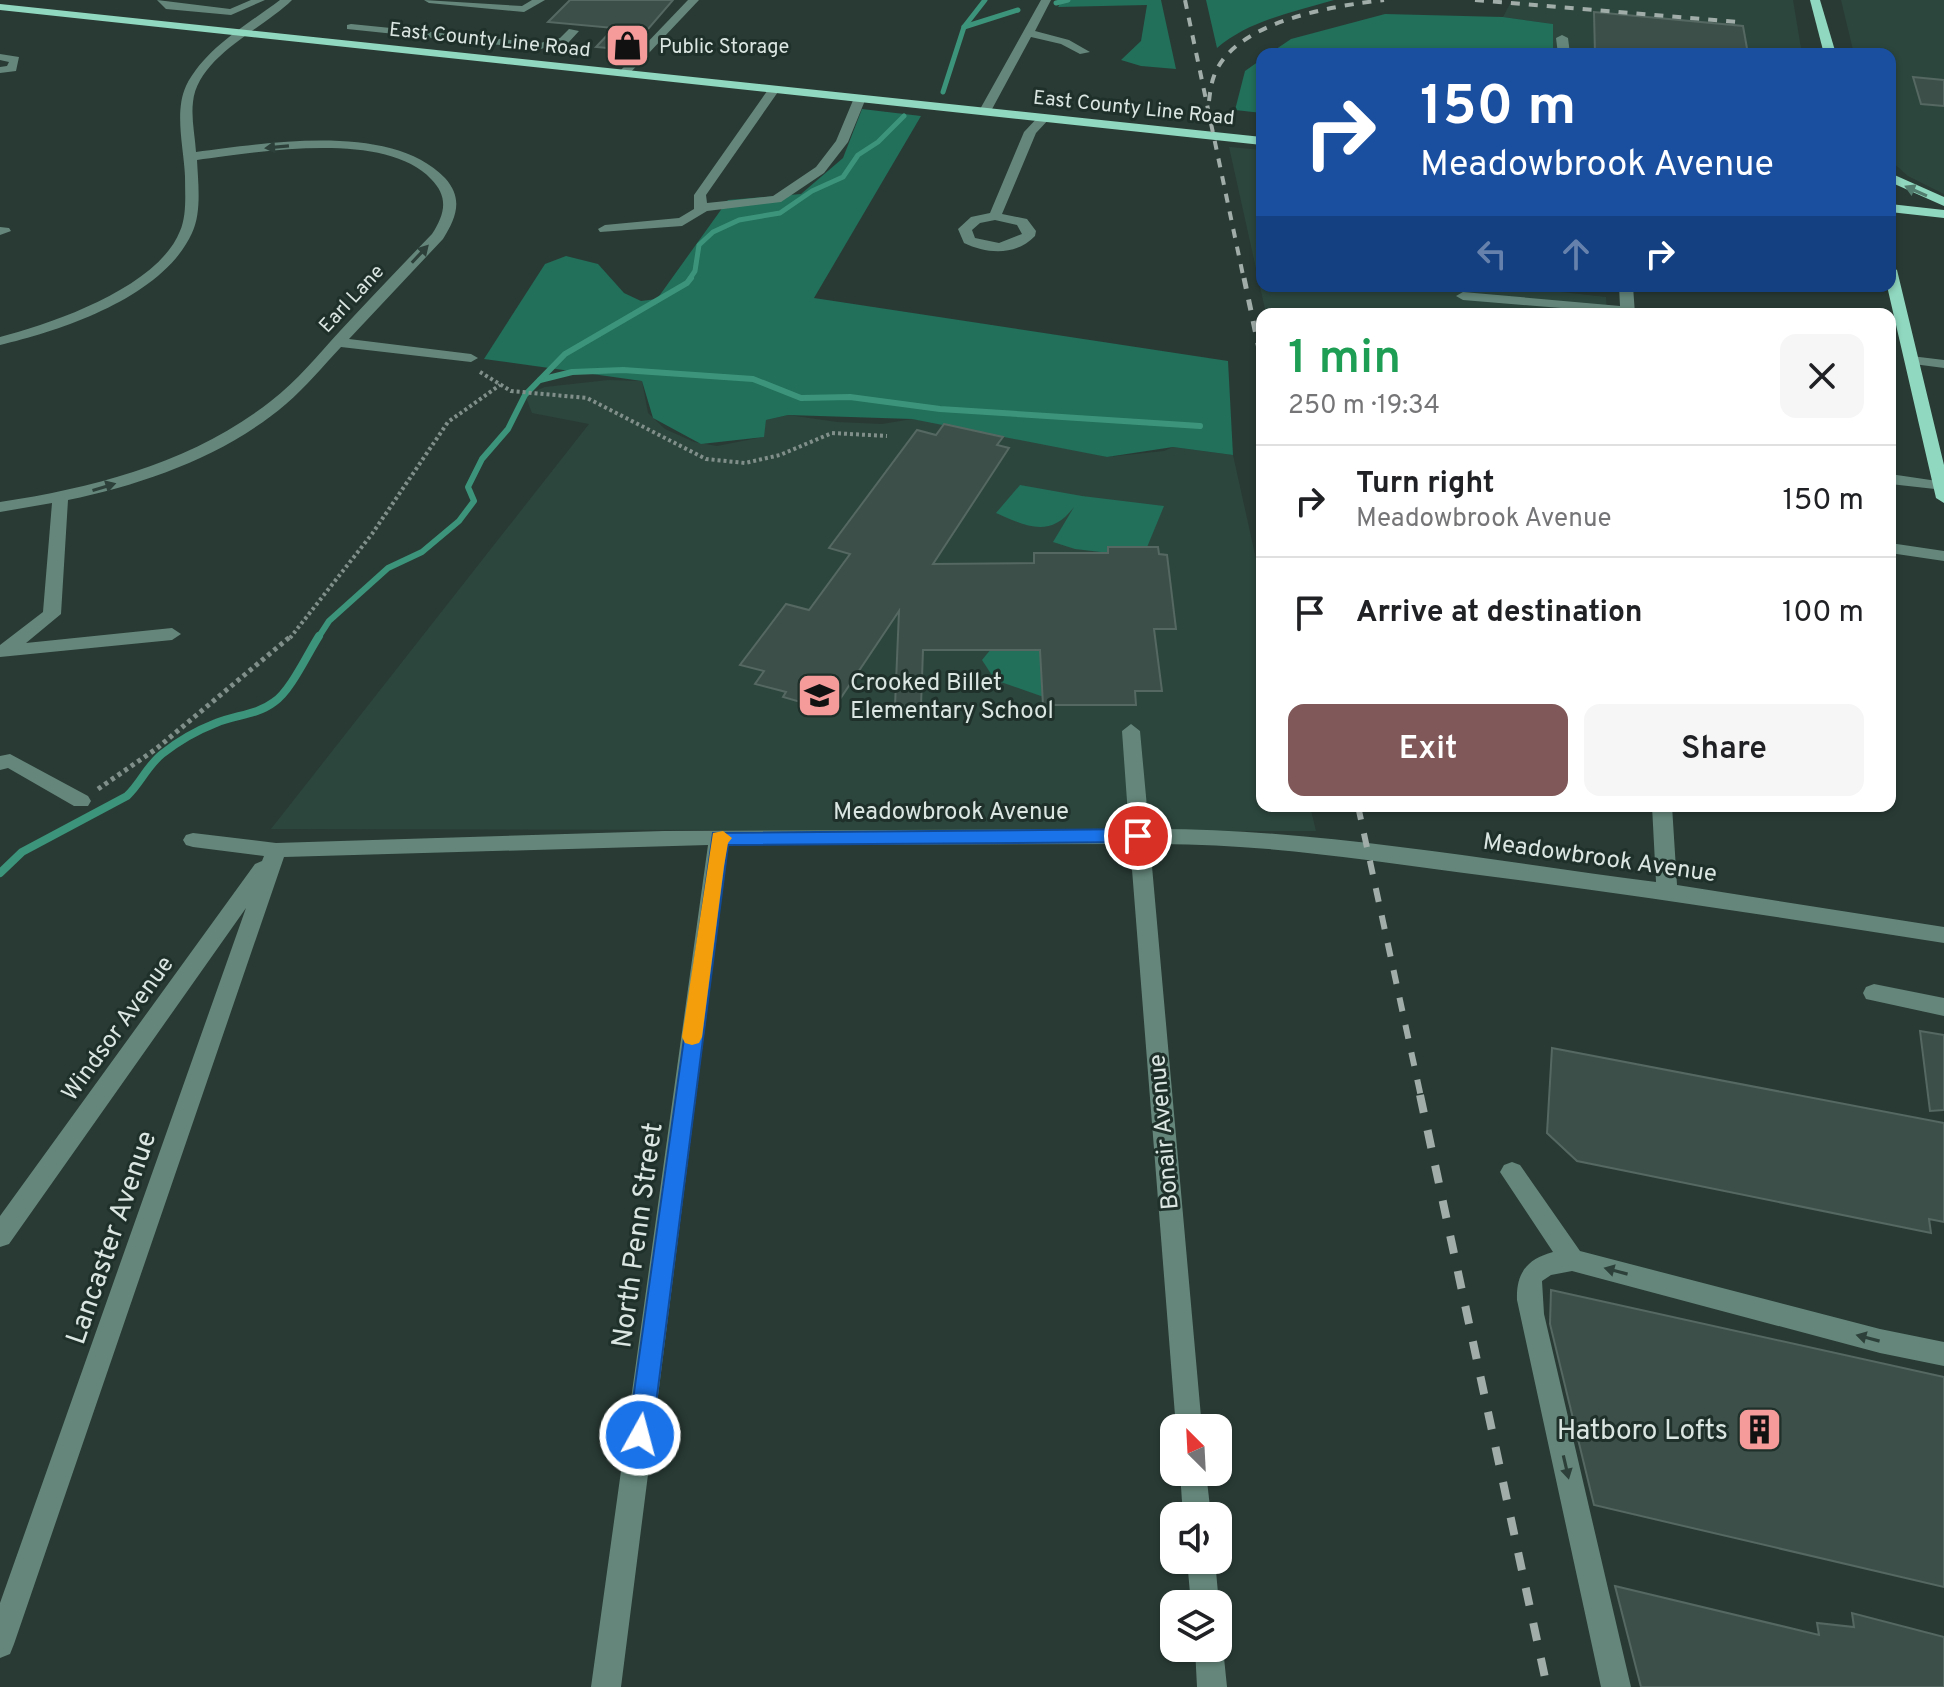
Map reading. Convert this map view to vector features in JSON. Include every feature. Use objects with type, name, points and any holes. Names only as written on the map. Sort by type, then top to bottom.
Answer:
[{"type":"main road","points":[[1815,0],[1828,48]]},
{"type":"main road","name":"East County Line Road","points":[[0,7],[1256,140]]},
{"type":"main road","points":[[1896,180],[1944,202]]},
{"type":"main road","points":[[1896,209],[1944,214]]},
{"type":"main road","points":[[1895,292],[1942,492]]},
{"type":"street","points":[[162,0],[166,6],[231,12],[260,0]]},
{"type":"street","points":[[0,341],[92,309],[127,291],[174,252],[186,233],[191,215],[187,101],[191,84],[202,67],[287,0]]},
{"type":"street","points":[[429,0],[524,9],[540,0]]},
{"type":"street","points":[[624,73],[694,0]]},
{"type":"street","points":[[985,111],[1046,0]]},
{"type":"street","points":[[175,26],[197,9]]},
{"type":"street","points":[[351,27],[554,45],[564,41],[573,31]]},
{"type":"street","points":[[1030,33],[1065,42],[1084,52]]},
{"type":"street","points":[[1562,38],[1563,48]]},
{"type":"street","points":[[466,57],[482,40]]},
{"type":"street","points":[[0,57],[15,59],[12,69],[0,70]]},
{"type":"street","points":[[605,229],[682,222],[701,211],[700,195],[774,89]]},
{"type":"street","points":[[701,208],[776,199],[820,170],[842,142],[860,98]]},
{"type":"street","points":[[995,216],[1030,132],[1044,118]]},
{"type":"street","name":"Earl Lane","points":[[0,507],[60,499],[165,466],[225,437],[277,404],[438,236],[450,214],[449,195],[440,178],[422,164],[358,147],[316,144],[189,157]]},
{"type":"street","points":[[667,224],[669,240]]},
{"type":"street","points":[[1463,296],[1587,308]]},
{"type":"street","points":[[338,342],[471,358]]},
{"type":"street","points":[[1911,360],[1944,364]]},
{"type":"street","points":[[1896,480],[1942,492]]},
{"type":"street","points":[[1,652],[52,614],[60,499]]},
{"type":"street","points":[[1896,549],[1944,556]]},
{"type":"street","points":[[1,652],[172,634]]},
{"type":"street","name":"Bonair Avenue","points":[[1131,731],[1188,1414]]},
{"type":"street","points":[[0,763],[10,761],[81,801]]},
{"type":"street","points":[[1662,812],[1667,891]]},
{"type":"street","name":"Meadowbrook Avenue","points":[[193,840],[276,850],[719,838],[1208,836],[1301,844],[1667,891],[1944,935]]},
{"type":"street","name":"North Penn Street","points":[[606,1687],[719,838]]},
{"type":"street","name":"Windsor Avenue","points":[[0,1236],[276,850]]},
{"type":"street","name":"Lancaster Avenue","points":[[0,1644],[276,850]]},
{"type":"street","points":[[1874,993],[1944,1007]]},
{"type":"street","points":[[1512,1172],[1572,1260]]},
{"type":"street","points":[[1616,1687],[1528,1297],[1527,1283],[1534,1272],[1555,1261],[1572,1260],[1880,1341],[1944,1354]]},
{"type":"street","points":[[1210,1662],[1212,1687]]},
{"type":"path","points":[[471,358],[473,367],[511,391],[587,398],[706,459],[745,463],[780,455],[832,433],[887,436]]},
{"type":"path","points":[[81,801],[156,749],[287,641],[372,534],[448,422],[500,385]]},
{"type":"shaded area","points":[[1512,0],[1793,0],[1801,48],[1553,48],[1553,24],[1503,17]]},
{"type":"shaded area","points":[[1841,0],[1944,0],[1944,194],[1908,176],[1896,165],[1896,48],[1853,48]]},
{"type":"shaded area","points":[[1229,147],[1256,149],[1256,268]]},
{"type":"shaded area","points":[[1261,292],[1561,292],[1606,297],[1607,308],[1265,308]]},
{"type":"shaded area","name":"Crooked Billet Elementary School","points":[[608,380],[642,381],[648,413],[665,429],[694,442],[717,446],[763,437],[766,420],[788,415],[837,422],[882,424],[912,419],[947,423],[1107,457],[1164,451],[1173,447],[1233,455],[1256,559],[1256,812],[1311,812],[1316,831],[271,829],[589,424],[532,413],[525,395],[545,387]]},
{"type":"green space","points":[[1062,0],[1161,0],[1176,69],[1141,66],[1121,60],[1141,41],[1147,5],[1058,7]]},
{"type":"green space","points":[[1206,0],[1334,0],[1243,30],[1217,48]]},
{"type":"green space","points":[[1385,14],[1503,17],[1553,24],[1553,48],[1278,48],[1291,39]]},
{"type":"green space","points":[[1256,63],[1256,112],[1235,110],[1245,71]]},
{"type":"green space","points":[[862,109],[921,116],[814,298],[1228,361],[1233,455],[1173,447],[1107,457],[912,419],[788,415],[766,420],[764,437],[701,444],[653,418],[642,381],[484,359],[545,264],[566,256],[598,264],[624,293],[641,301],[657,299],[728,200],[801,194],[843,158]]},
{"type":"green space","points":[[1020,485],[1164,506],[1143,557],[1075,549],[1053,542],[1074,507],[1056,523],[1037,527],[996,513]]},
{"type":"green space","points":[[1009,627],[1056,644],[1058,702],[995,680],[982,660]]},
{"type":"building","points":[[570,0],[673,0],[630,50],[596,47],[614,28],[548,22]]},
{"type":"building","points":[[1594,12],[1743,26],[1747,48],[1595,48]]},
{"type":"building","points":[[1913,77],[1944,80],[1944,106],[1921,104]]},
{"type":"building","points":[[944,424],[1003,437],[997,445],[1009,448],[933,564],[1034,563],[1034,553],[1108,553],[1108,547],[1158,547],[1159,554],[1167,555],[1176,629],[1154,629],[1162,691],[1135,691],[1136,705],[1043,705],[1040,650],[923,650],[921,706],[895,706],[899,611],[832,711],[783,697],[786,692],[755,684],[764,671],[740,665],[786,604],[809,610],[850,554],[829,548],[917,430],[936,435]]},
{"type":"building","points":[[1920,1031],[1944,1035],[1944,1110],[1930,1111]]},
{"type":"building","points":[[1552,1048],[1944,1123],[1944,1222],[1929,1219],[1931,1233],[1577,1161],[1547,1133]]},
{"type":"building","name":"Hatboro Lofts","points":[[1551,1290],[1944,1377],[1944,1587],[1594,1505],[1550,1324]]},
{"type":"building","points":[[1615,1586],[1819,1635],[1817,1623],[1854,1627],[1852,1613],[1944,1637],[1944,1687],[1641,1687]]},
{"type":"waterway","points":[[964,27],[985,0]]},
{"type":"waterway","points":[[1056,3],[1068,0]]},
{"type":"waterway","points":[[964,27],[1018,10]]},
{"type":"waterway","points":[[943,92],[964,27]]},
{"type":"waterway","points":[[689,280],[695,271],[699,245],[713,232],[739,220],[780,213],[812,191],[843,177],[858,155],[878,142],[904,116]]},
{"type":"waterway","points":[[318,638],[329,621],[388,568],[422,552],[459,521],[474,501],[468,487],[482,459],[508,429],[525,395],[565,354],[691,278]]},
{"type":"waterway","points":[[540,380],[572,372],[623,370],[753,379],[801,398],[850,397],[940,409],[1200,426]]},
{"type":"waterway","points":[[0,873],[22,852],[127,796],[156,759],[181,741],[223,720],[260,710],[274,702],[292,681],[319,636]]},
{"type":"railway","points":[[1185,0],[1244,280]]},
{"type":"railway","points":[[1209,101],[1214,76],[1225,57],[1263,29],[1313,12],[1384,0]]},
{"type":"railway","points":[[1475,0],[1739,22]]},
{"type":"railway","points":[[1244,278],[1256,335]]},
{"type":"railway","points":[[1359,812],[1421,1097]]},
{"type":"railway","points":[[1420,1095],[1547,1687]]},
{"type":"slow traffic","points":[[692,1037],[719,838],[723,838]]},
{"type":"place","name":"Public Storage","points":[[628,46]]},
{"type":"place","name":"Crooked Billet Elementary School","points":[[819,696]]},
{"type":"place","name":"Hatboro Lofts","points":[[1759,1429]]},
{"type":"route","points":[[640,1435],[719,838],[1138,836]]}]
